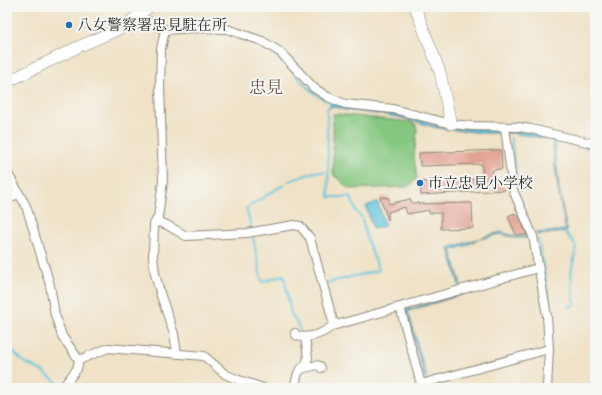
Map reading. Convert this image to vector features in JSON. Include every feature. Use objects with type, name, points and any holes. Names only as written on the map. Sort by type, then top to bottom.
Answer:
[{"type":"street","points":[[7,82],[78,47],[117,30],[149,7]]},
{"type":"street","points":[[415,7],[440,72],[451,124]]},
{"type":"street","points":[[138,16],[165,30],[193,28],[227,29],[262,41],[280,52],[314,88],[345,104],[392,109],[451,124],[531,129],[595,144]]},
{"type":"street","points":[[165,30],[161,49],[160,87],[163,181],[161,201],[154,224],[153,257],[155,274],[174,334],[177,353]]},
{"type":"street","points":[[505,127],[513,190],[533,236],[547,316],[549,349],[547,388]]},
{"type":"street","points":[[7,172],[26,206],[50,285],[58,325],[62,336],[79,360],[77,369],[62,388]]},
{"type":"street","points":[[7,199],[18,194]]},
{"type":"street","points":[[156,221],[167,224],[186,236],[247,234],[294,225],[300,226],[310,238],[335,324]]},
{"type":"street","points":[[295,333],[297,336],[305,337],[320,333],[331,328],[335,324],[336,325],[538,268]]},
{"type":"street","points":[[400,307],[422,386],[549,349]]},
{"type":"street","points":[[294,388],[298,373],[308,358],[305,337]]},
{"type":"street","points":[[79,360],[108,348],[204,356],[225,374],[263,388]]},
{"type":"street","points":[[301,369],[317,365],[321,368]]},
{"type":"green space","points":[[333,114],[411,122],[416,125],[417,131],[414,157],[417,178],[413,183],[407,187],[350,189],[334,176]]},
{"type":"water","points":[[331,101],[365,110],[401,114],[438,125],[522,131],[595,147],[595,149],[555,141],[559,188],[567,232],[537,235],[537,233],[566,230],[558,189],[552,140],[512,133],[485,133],[437,128],[387,115],[345,110],[332,106],[329,108]]},
{"type":"water","points":[[378,202],[385,226],[373,229],[366,206]]},
{"type":"water","points":[[501,232],[518,237],[529,236],[529,238],[516,238],[500,234],[476,240],[465,246],[451,250],[461,285],[459,285],[449,248]]},
{"type":"water","points":[[464,293],[408,311],[427,378],[425,379],[405,310]]},
{"type":"building","points":[[501,150],[502,169],[492,170],[494,182],[504,181],[505,190],[421,195],[420,182],[483,179],[482,164],[420,166],[419,153]]},
{"type":"building","points":[[380,197],[389,198],[389,204],[410,199],[412,203],[418,204],[472,203],[473,228],[441,229],[441,213],[429,213],[429,210],[407,214],[405,207],[388,212],[388,220]]},
{"type":"building","points":[[515,213],[515,215],[518,214],[527,235],[516,235],[508,216]]},
{"type":"waterway","points":[[189,32],[226,33],[258,45],[280,59],[315,94],[327,101]]},
{"type":"waterway","points":[[327,283],[379,270],[367,240],[362,218],[356,211],[351,197],[329,197],[327,110],[330,105]]},
{"type":"waterway","points":[[511,138],[517,186]]},
{"type":"waterway","points":[[289,181],[315,172],[325,172]]},
{"type":"waterway","points":[[252,230],[246,208],[285,184]]},
{"type":"waterway","points":[[565,232],[576,248],[571,273],[575,305],[568,307]]},
{"type":"waterway","points":[[253,237],[262,282],[284,275],[291,314],[297,323],[301,334]]},
{"type":"waterway","points":[[538,239],[552,316],[552,332]]},
{"type":"waterway","points":[[7,346],[24,362],[42,371],[61,385]]},
{"type":"place","name":"八女警察署忠見駐在所","points":[[69,25]]},
{"type":"place","name":"市立忠見小学校","points":[[420,183]]},
{"type":"district","name":"忠見","points":[[266,88]]}]
